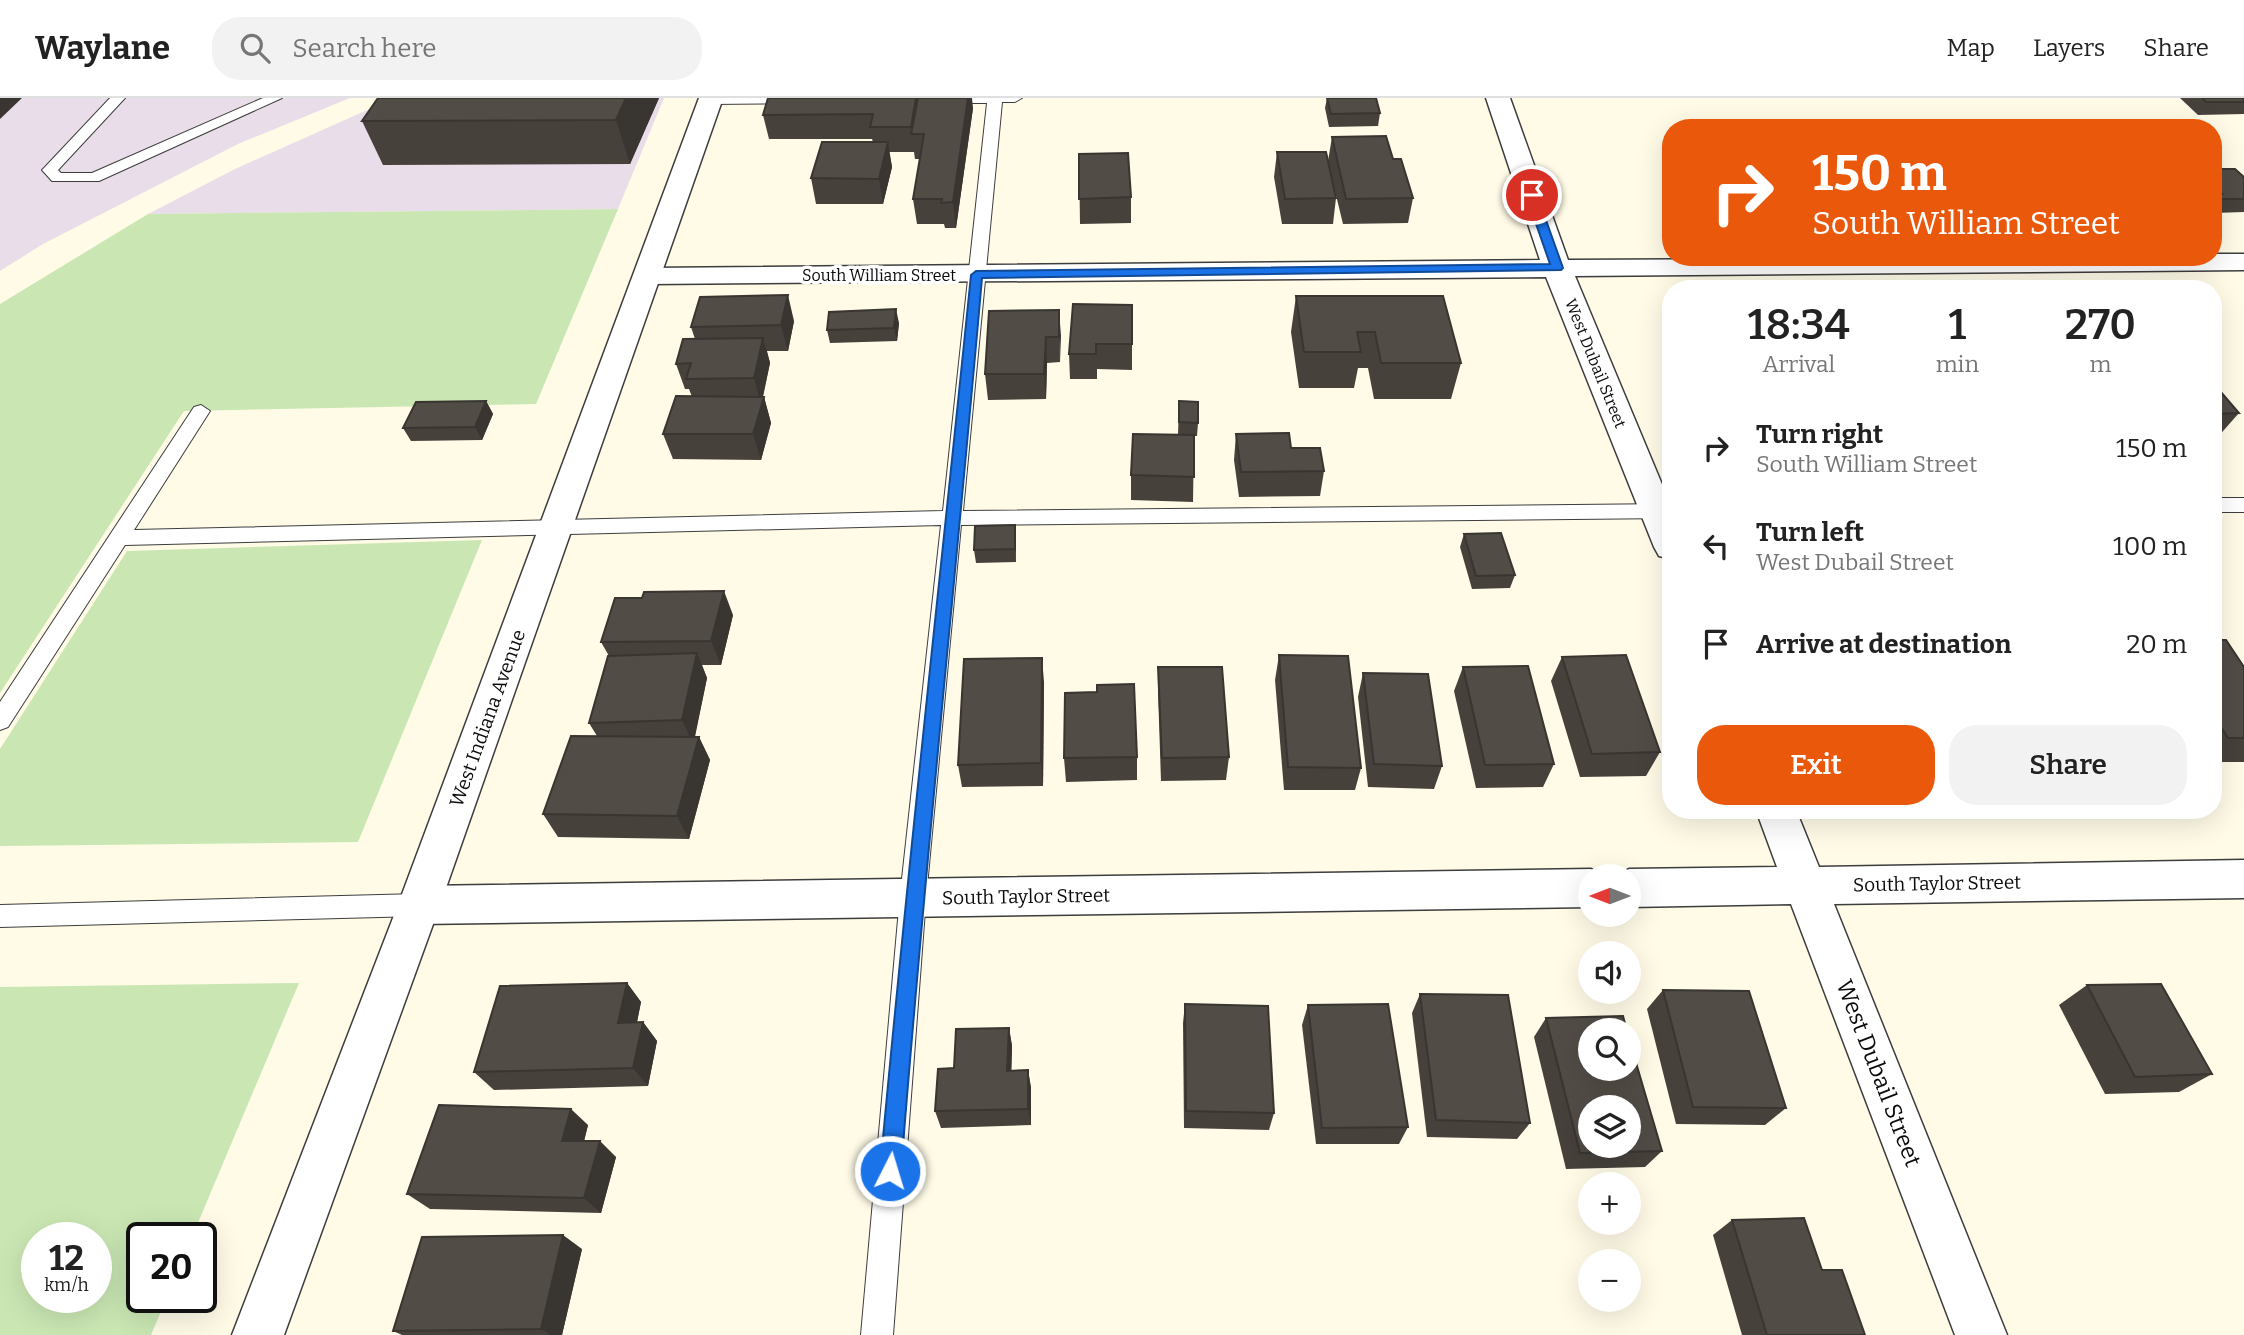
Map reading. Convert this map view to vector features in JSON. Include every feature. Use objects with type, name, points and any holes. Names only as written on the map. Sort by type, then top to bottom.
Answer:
[{"type":"street","name":"West Dubail Street","points":[[1498,98],[1557,268],[1662,507]]},
{"type":"street","name":"West Indiana Avenue","points":[[258,1335],[419,905],[711,99]]},
{"type":"street","name":"South William Street","points":[[2222,262],[2244,262]]},
{"type":"street","name":"South William Street","points":[[649,275],[976,275],[1786,266]]},
{"type":"street","name":"West Dubail Street","points":[[1779,819],[1981,1335]]},
{"type":"street","name":"South Taylor Street","points":[[1642,888],[2244,879]]},
{"type":"street","name":"South Taylor Street","points":[[419,905],[1578,888]]},
{"type":"lane","points":[[118,98],[51,170],[57,178],[94,178],[275,98]]},
{"type":"lane","points":[[877,1335],[913,897],[995,98]]},
{"type":"lane","points":[[928,99],[1015,98]]},
{"type":"lane","points":[[711,99],[819,99]]},
{"type":"lane","points":[[0,721],[201,411]]},
{"type":"lane","points":[[2222,505],[2244,505]]},
{"type":"lane","points":[[117,538],[954,518],[1662,512]]},
{"type":"lane","points":[[0,916],[419,905]]},
{"type":"shaded area","points":[[0,98],[350,98],[238,144],[43,244],[0,271]]},
{"type":"shaded area","points":[[394,98],[664,98],[618,209],[148,214],[235,169]]},
{"type":"green space","points":[[618,209],[536,404],[184,411],[0,693],[0,304],[148,214]]},
{"type":"green space","points":[[482,540],[358,842],[0,846],[0,749],[127,551]]},
{"type":"green space","points":[[299,983],[198,1222],[126,1222],[126,1313],[160,1313],[151,1335],[0,1335],[0,987]]},
{"type":"building","points":[[378,98],[626,98],[616,120],[362,121]]},
{"type":"building","points":[[768,98],[916,98],[911,127],[870,127],[873,114],[763,115]]},
{"type":"building","points":[[918,98],[968,98],[953,202],[941,203],[942,199],[913,199],[924,134],[911,134]]},
{"type":"building","points":[[1327,98],[1376,98],[1380,113],[1331,114]]},
{"type":"building","points":[[2202,98],[2244,98],[2244,102],[2206,102]]},
{"type":"building","points":[[1386,136],[1393,159],[1401,159],[1413,198],[1346,199],[1332,137]]},
{"type":"building","points":[[822,142],[888,142],[879,179],[811,178]]},
{"type":"building","points":[[1277,152],[1326,152],[1336,198],[1285,199]]},
{"type":"building","points":[[1128,153],[1131,197],[1079,199],[1079,154]]},
{"type":"building","points":[[2222,169],[2235,169],[2244,177],[2244,199],[2222,199]]},
{"type":"building","points":[[788,295],[781,325],[691,327],[700,297]]},
{"type":"building","points":[[1296,296],[1443,296],[1461,363],[1381,363],[1375,332],[1357,332],[1361,352],[1304,352]]},
{"type":"building","points":[[1073,304],[1132,305],[1132,344],[1096,344],[1096,354],[1069,354]]},
{"type":"building","points":[[896,309],[894,328],[827,330],[829,312]]},
{"type":"building","points":[[1059,310],[1059,337],[1046,337],[1044,374],[985,374],[989,311]]},
{"type":"building","points":[[763,338],[754,378],[686,379],[691,363],[676,364],[683,339]]},
{"type":"building","points":[[2222,393],[2239,413],[2222,414]]},
{"type":"building","points":[[676,396],[764,397],[753,434],[663,434]]},
{"type":"building","points":[[486,401],[475,427],[403,428],[416,402]]},
{"type":"building","points":[[1179,401],[1198,402],[1198,423],[1179,422]]},
{"type":"building","points":[[1289,433],[1291,448],[1320,448],[1324,471],[1241,472],[1236,434]]},
{"type":"building","points":[[1133,434],[1194,435],[1194,477],[1131,475]]},
{"type":"building","points":[[1015,525],[1015,549],[974,550],[975,526]]},
{"type":"building","points":[[1501,533],[1515,575],[1476,576],[1464,534]]},
{"type":"building","points":[[724,591],[711,641],[601,642],[615,598],[642,598],[644,592]]},
{"type":"building","points":[[2222,640],[2226,640],[2244,667],[2244,738],[2228,738],[2222,729]]},
{"type":"building","points":[[697,653],[682,720],[589,723],[608,656]]},
{"type":"building","points":[[1279,655],[1348,656],[1361,768],[1288,767]]},
{"type":"building","points":[[1626,655],[1660,752],[1592,754],[1562,657]]},
{"type":"building","points":[[1042,658],[1041,763],[958,765],[964,659]]},
{"type":"building","points":[[1528,666],[1554,764],[1485,765],[1463,667]]},
{"type":"building","points":[[1158,667],[1222,667],[1229,757],[1162,758]]},
{"type":"building","points":[[1363,673],[1428,674],[1442,766],[1374,764]]},
{"type":"building","points":[[1134,684],[1137,757],[1064,758],[1065,693],[1097,692],[1097,685]]},
{"type":"building","points":[[571,736],[699,737],[677,816],[543,814]]},
{"type":"building","points":[[627,983],[618,1023],[643,1022],[633,1068],[474,1072],[500,986]]},
{"type":"building","points":[[2161,984],[2212,1074],[2135,1077],[2087,985]]},
{"type":"building","points":[[1663,990],[1749,991],[1786,1108],[1693,1107]]},
{"type":"building","points":[[1420,994],[1508,995],[1530,1123],[1436,1120]]},
{"type":"building","points":[[1185,1004],[1268,1006],[1274,1113],[1186,1111]]},
{"type":"building","points":[[1388,1004],[1408,1127],[1322,1128],[1308,1005]]},
{"type":"building","points":[[1623,1016],[1578,1018],[1578,1081],[1641,1080],[1662,1151],[1641,1152],[1641,1095],[1578,1095],[1578,1145],[1546,1018]]},
{"type":"building","points":[[1009,1028],[1007,1071],[1028,1070],[1028,1109],[935,1111],[938,1069],[954,1068],[956,1029]]},
{"type":"building","points":[[439,1105],[571,1109],[562,1141],[600,1141],[584,1198],[407,1194]]},
{"type":"building","points":[[1804,1218],[1822,1270],[1842,1270],[1865,1335],[1767,1335],[1732,1220]]},
{"type":"building","points":[[563,1235],[541,1329],[393,1331],[422,1237]]},
{"type":"route","points":[[890,1171],[913,897],[954,518],[976,275],[1557,268],[1532,195]]}]
